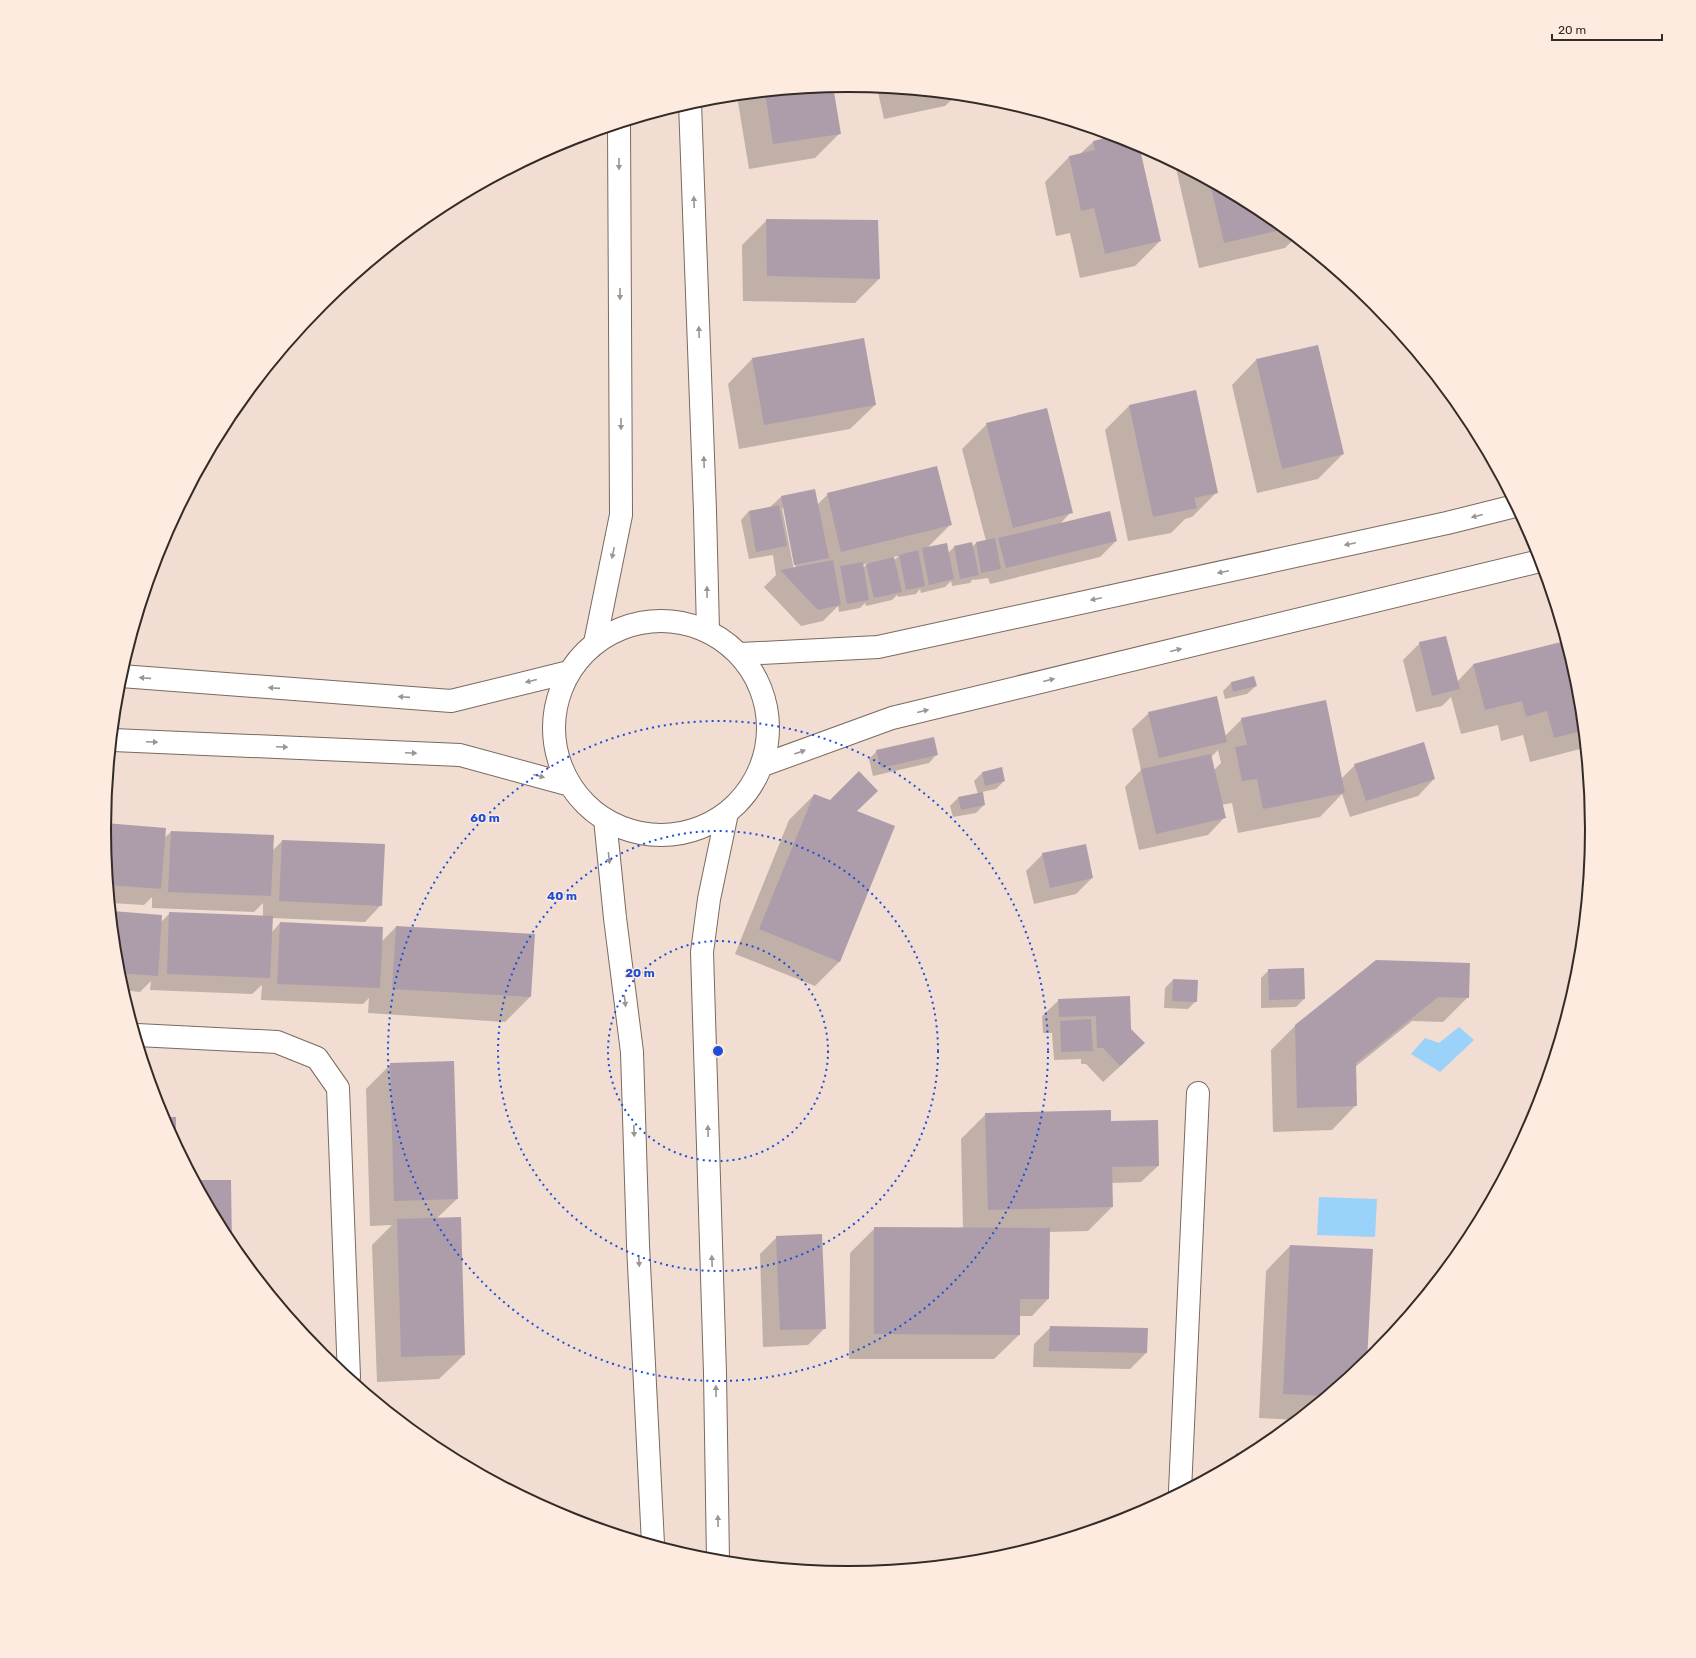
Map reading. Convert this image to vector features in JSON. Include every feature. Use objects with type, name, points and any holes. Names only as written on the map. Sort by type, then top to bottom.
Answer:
[{"type":"street","points":[[690,109],[705,495],[708,630]]},
{"type":"street","points":[[595,643],[621,515],[619,129]]},
{"type":"street","points":[[740,654],[878,647],[1447,523],[1511,507]]},
{"type":"street","points":[[763,765],[892,718],[1535,562]]},
{"type":"street","points":[[650,621],[680,622],[708,630],[726,641],[740,654],[757,678],[767,706],[769,736],[763,765],[748,791],[727,813],[698,828],[666,835],[635,832],[605,819],[585,804],[570,785],[558,758],[553,729],[557,699],[569,672],[595,643],[621,628],[650,621]]},
{"type":"street","points":[[127,677],[451,701],[569,672]]},
{"type":"street","points":[[116,740],[460,755],[570,785]]},
{"type":"street","points":[[718,1554],[715,1373],[702,952],[709,900],[727,813]]},
{"type":"street","points":[[605,819],[615,918],[632,1052],[638,1245],[653,1540]]},
{"type":"street","points":[[141,1035],[277,1042],[317,1058],[338,1088],[349,1371]]},
{"type":"street","points":[[1180,1487],[1198,1093]]},
{"type":"water","points":[[1459,1027],[1474,1040],[1440,1072],[1411,1054],[1425,1038],[1439,1043]]},
{"type":"water","points":[[1319,1197],[1377,1199],[1375,1237],[1317,1235]]},
{"type":"building","points":[[834,93],[841,134],[773,144],[766,97]]},
{"type":"building","points":[[1104,138],[1141,153],[1161,241],[1105,254],[1094,208],[1081,211],[1069,156],[1095,150],[1093,141]]},
{"type":"building","points":[[1211,188],[1278,231],[1224,243]]},
{"type":"building","points":[[766,219],[878,220],[880,279],[767,276]]},
{"type":"building","points":[[864,338],[876,405],[764,425],[752,358]]},
{"type":"building","points":[[1318,345],[1344,454],[1282,469],[1256,359]]},
{"type":"building","points":[[1196,390],[1218,493],[1194,498],[1197,508],[1153,517],[1129,405]]},
{"type":"building","points":[[1047,408],[1073,513],[1013,528],[986,423]]},
{"type":"building","points":[[937,466],[952,525],[841,552],[827,493]]},
{"type":"building","points":[[815,489],[829,558],[794,565],[781,496]]},
{"type":"building","points":[[779,505],[787,546],[756,552],[749,511]]},
{"type":"building","points":[[1110,511],[1117,541],[1006,568],[998,538]]},
{"type":"building","points":[[995,538],[1001,569],[981,573],[976,542]]},
{"type":"building","points":[[972,542],[979,575],[960,579],[954,546]]},
{"type":"building","points":[[947,543],[954,579],[929,585],[922,548]]},
{"type":"building","points":[[918,550],[925,586],[906,590],[899,555]]},
{"type":"building","points":[[894,557],[902,592],[874,598],[866,564]]},
{"type":"building","points":[[833,560],[841,605],[818,610],[780,570]]},
{"type":"building","points":[[863,562],[869,600],[847,604],[840,566]]},
{"type":"building","points":[[1446,636],[1460,689],[1432,696],[1419,642]]},
{"type":"building","points":[[1561,642],[1571,685],[1579,732],[1554,738],[1547,711],[1526,717],[1522,701],[1485,710],[1473,664]]},
{"type":"building","points":[[1254,676],[1257,686],[1233,692],[1231,682]]},
{"type":"building","points":[[1217,696],[1227,742],[1159,758],[1148,712]]},
{"type":"building","points":[[1326,700],[1345,793],[1263,809],[1257,779],[1242,781],[1235,747],[1247,745],[1241,718]]},
{"type":"building","points":[[934,737],[938,755],[881,768],[876,750]]},
{"type":"building","points":[[1424,742],[1435,779],[1366,801],[1354,764]]},
{"type":"building","points":[[1211,754],[1226,818],[1156,834],[1141,769]]},
{"type":"building","points":[[1002,767],[1005,781],[985,786],[982,772]]},
{"type":"building","points":[[859,771],[878,791],[857,811],[895,826],[840,962],[759,929],[814,794],[830,800]]},
{"type":"building","points":[[983,792],[985,805],[961,810],[958,797]]},
{"type":"building","points":[[111,824],[166,828],[161,889],[114,885]]},
{"type":"building","points":[[171,831],[274,835],[271,896],[168,892]]},
{"type":"building","points":[[282,840],[385,844],[382,906],[279,901]]},
{"type":"building","points":[[1086,844],[1093,878],[1050,888],[1042,853]]},
{"type":"building","points":[[116,911],[162,915],[158,976],[125,974]]},
{"type":"building","points":[[169,912],[273,916],[270,978],[167,974]]},
{"type":"building","points":[[280,922],[383,927],[380,988],[277,984]]},
{"type":"building","points":[[396,926],[535,934],[531,997],[392,989]]},
{"type":"building","points":[[1376,960],[1470,963],[1469,998],[1438,997],[1356,1063],[1357,1106],[1297,1108],[1295,1025]]},
{"type":"building","points":[[1304,968],[1305,999],[1269,1000],[1268,969]]},
{"type":"building","points":[[1173,979],[1198,980],[1197,1002],[1172,1001]]},
{"type":"building","points":[[1130,996],[1131,1029],[1145,1043],[1120,1066],[1103,1048],[1097,1048],[1096,1016],[1059,1017],[1058,999]]},
{"type":"building","points":[[1091,1019],[1093,1051],[1061,1052],[1060,1021]]},
{"type":"building","points":[[454,1061],[458,1199],[394,1201],[390,1063]]},
{"type":"building","points":[[1111,1110],[1111,1121],[1158,1120],[1159,1166],[1112,1167],[1113,1207],[988,1210],[985,1113]]},
{"type":"building","points":[[170,1117],[176,1117],[176,1131]]},
{"type":"building","points":[[201,1180],[231,1180],[232,1233]]},
{"type":"building","points":[[461,1217],[465,1355],[401,1357],[397,1219]]},
{"type":"building","points":[[874,1227],[1050,1228],[1049,1299],[1020,1299],[1020,1335],[874,1334]]},
{"type":"building","points":[[822,1234],[826,1329],[780,1330],[776,1236]]},
{"type":"building","points":[[1290,1245],[1373,1249],[1368,1351],[1319,1396],[1283,1394]]},
{"type":"building","points":[[1050,1326],[1148,1328],[1147,1353],[1049,1351]]}]
